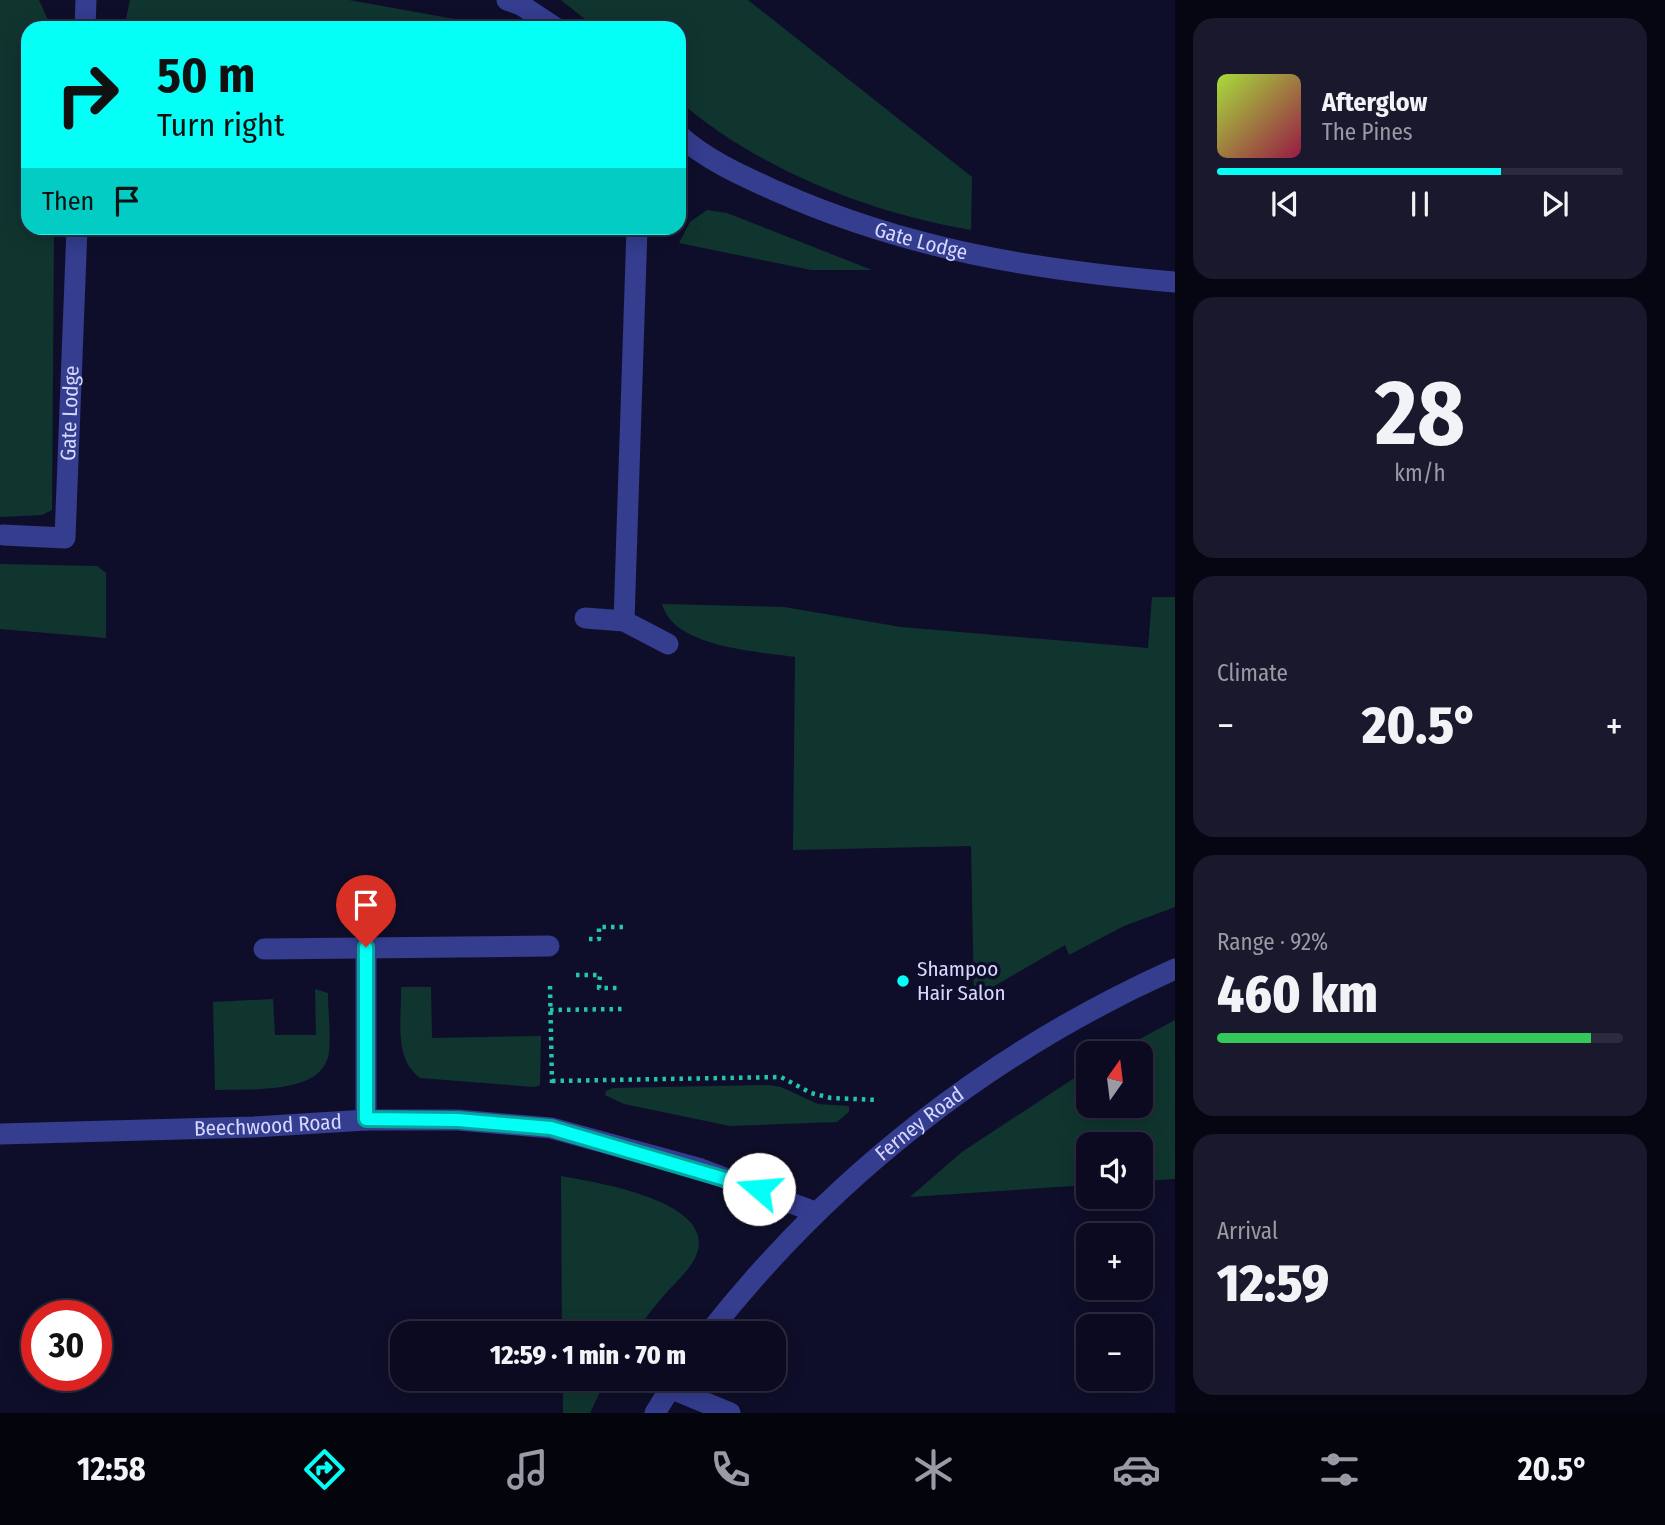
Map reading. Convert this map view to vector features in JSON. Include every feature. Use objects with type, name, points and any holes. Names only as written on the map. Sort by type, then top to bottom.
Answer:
[{"type":"street","points":[[85,21],[86,0]]},
{"type":"street","points":[[507,0],[521,5],[545,21]]},
{"type":"street","name":"Gate Lodge","points":[[686,143],[734,172],[791,197],[932,247],[1000,261],[1175,282]]},
{"type":"street","name":"Gate Lodge","points":[[3,535],[65,538],[77,235]]},
{"type":"street","points":[[624,621],[637,235]]},
{"type":"street","points":[[585,618],[624,621],[668,644]]},
{"type":"street","points":[[264,949],[549,946]]},
{"type":"street","points":[[366,947],[366,1119]]},
{"type":"street","name":"Ferney Road","points":[[718,1321],[745,1287],[815,1212],[893,1141],[980,1077],[1093,1009],[1175,969]]},
{"type":"street","name":"Beechwood Road","points":[[0,1134],[254,1127],[366,1119],[458,1120],[551,1128],[701,1169],[815,1212]]},
{"type":"street","points":[[656,1413],[668,1391]]},
{"type":"street","points":[[688,1391],[730,1413]]},
{"type":"path","points":[[549,946],[551,1128]]},
{"type":"path","points":[[550,976],[600,975],[599,988],[621,988]]},
{"type":"path","points":[[550,1010],[623,1009]]},
{"type":"path","points":[[552,1081],[781,1077],[821,1096],[878,1100]]},
{"type":"green space","points":[[0,0],[39,0],[50,21],[21,21],[21,235],[54,235],[52,510],[42,515],[0,517]]},
{"type":"green space","points":[[130,0],[349,0],[466,21],[126,21]]},
{"type":"green space","points":[[561,0],[748,0],[972,177],[971,230],[893,212],[816,185],[779,167],[710,125],[686,106],[686,21],[587,21]]},
{"type":"green space","points":[[707,210],[727,213],[872,270],[811,270],[679,243],[683,235],[686,235],[690,222]]},
{"type":"green space","points":[[0,564],[97,566],[106,573],[106,638],[0,629]]},
{"type":"green space","points":[[1152,597],[1175,597],[1175,907],[1124,926],[1069,955],[1065,945],[974,998],[971,846],[793,850],[795,657],[739,649],[699,639],[682,630],[670,619],[662,604],[784,607],[901,627],[1148,648]]},
{"type":"green space","points":[[401,987],[431,987],[432,1038],[541,1036],[540,1085],[534,1087],[420,1078],[411,1070],[402,1049]]},
{"type":"green space","points":[[315,989],[328,993],[330,1045],[324,1066],[314,1076],[282,1087],[215,1090],[213,1002],[273,999],[275,1035],[316,1035]]},
{"type":"green space","points":[[1175,1020],[1175,1179],[1153,1180],[1153,1132],[1076,1132],[1076,1186],[910,1197],[962,1152],[1076,1077],[1076,1118],[1153,1118],[1153,1041],[1136,1041]]},
{"type":"green space","points":[[781,1087],[818,1104],[849,1106],[849,1112],[837,1122],[730,1126],[624,1104],[605,1095],[606,1091],[613,1088]]},
{"type":"green space","points":[[561,1176],[599,1183],[650,1198],[673,1209],[690,1222],[699,1238],[695,1258],[644,1321],[562,1321]]},
{"type":"green space","points":[[563,1391],[600,1391],[590,1413],[563,1413]]},
{"type":"place","name":"Shampoo Hair Salon","points":[[903,981]]},
{"type":"route","points":[[366,947],[366,1119],[458,1120],[551,1128],[701,1169],[759,1189]]}]
